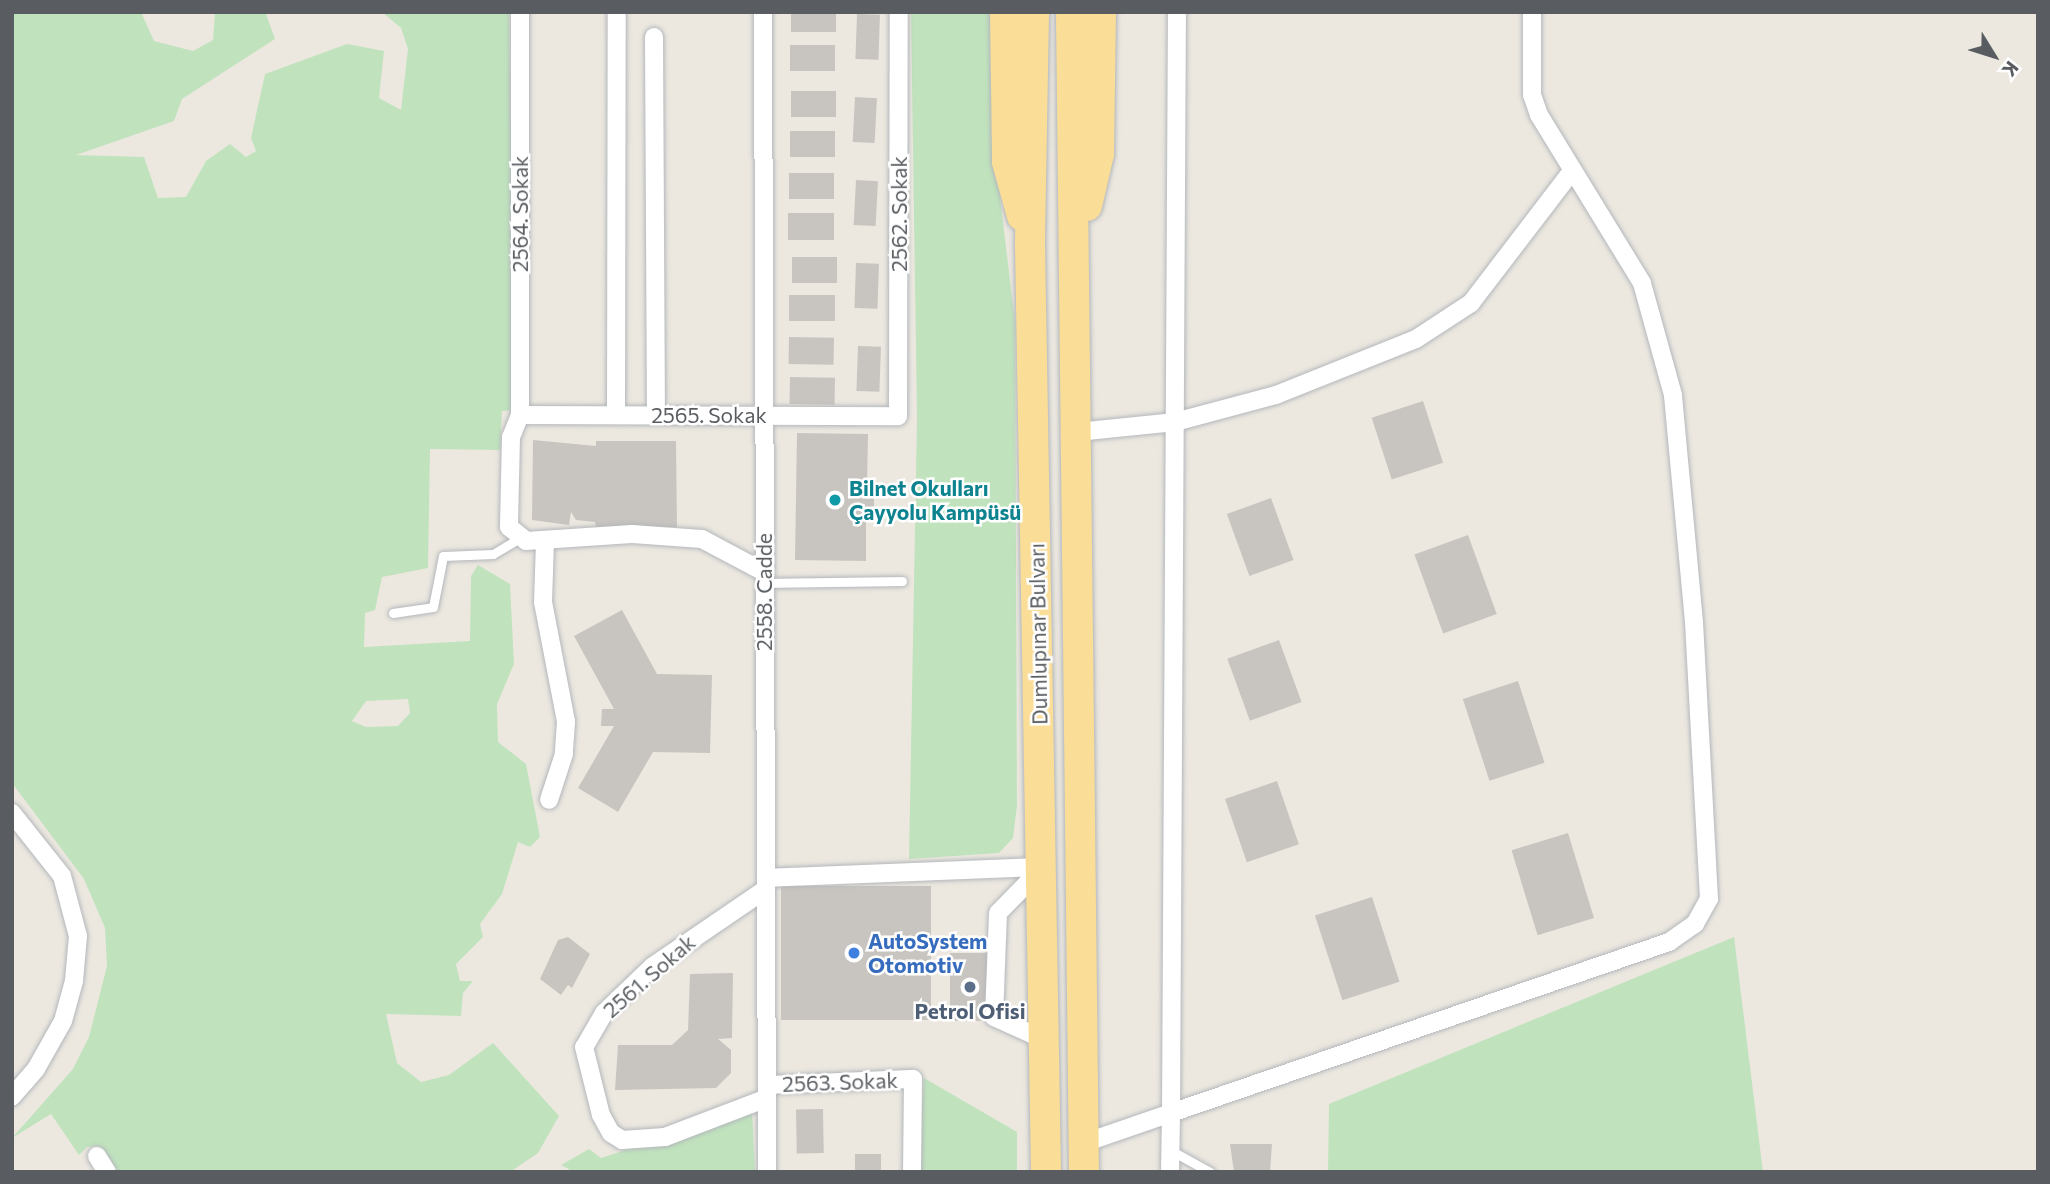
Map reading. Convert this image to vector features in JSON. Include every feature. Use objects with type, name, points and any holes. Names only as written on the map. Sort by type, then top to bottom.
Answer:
[{"type":"highway","points":[[1077,254],[1099,154],[1101,12]]},
{"type":"highway","name":"Dumlupınar Bulvarı","points":[[1025,13],[1043,867],[1046,1172]]},
{"type":"highway","name":"Dumlupınar Bulvarı","points":[[1071,17],[1077,254],[1076,432],[1084,1157]]},
{"type":"street","name":"2564. Sokak","points":[[520,12],[520,415],[511,437],[509,527],[520,538]]},
{"type":"street","points":[[616,415],[617,12]]},
{"type":"street","name":"2558. Cadde","points":[[763,12],[767,1172]]},
{"type":"street","name":"2562. Sokak","points":[[898,416],[899,12]]},
{"type":"street","points":[[1170,1172],[1177,12]]},
{"type":"street","points":[[1084,1157],[1171,1113],[1669,942],[1688,932],[1706,908],[1710,880],[1694,622],[1673,395],[1642,283],[1572,171],[1532,94],[1532,12]]},
{"type":"street","points":[[654,37],[656,415]]},
{"type":"street","points":[[1076,432],[1175,422],[1334,375],[1435,329],[1471,303],[1500,270],[1541,204],[1572,171]]},
{"type":"street","name":"2565. Sokak","points":[[520,415],[898,416]]},
{"type":"street","points":[[520,538],[545,542],[632,534],[688,537],[713,542],[764,577]]},
{"type":"street","points":[[545,542],[543,602],[566,722],[564,754],[549,800]]},
{"type":"street","points":[[12,813],[62,876],[78,936],[74,981],[63,1021],[12,1097]]},
{"type":"street","points":[[766,884],[1043,867]]},
{"type":"street","points":[[1043,867],[998,913],[994,1017],[1045,1040]]},
{"type":"street","name":"2561. Sokak","points":[[766,884],[642,975],[597,1021],[584,1047],[601,1115],[611,1133],[622,1140],[665,1137],[768,1091]]},
{"type":"street","name":"2563. Sokak","points":[[768,1091],[912,1079],[912,1172]]},
{"type":"street","points":[[97,1156],[107,1172]]},
{"type":"lane","points":[[393,613],[433,607],[443,556],[493,554],[520,538]]},
{"type":"lane","points":[[764,577],[902,581]]},
{"type":"lane","points":[[1170,1150],[1210,1172]]},
{"type":"green space","points":[[12,12],[141,12],[154,41],[193,51],[213,40],[215,12],[281,12],[266,14],[275,39],[182,99],[174,121],[76,155],[144,157],[158,198],[186,197],[206,161],[230,144],[246,157],[256,151],[251,138],[265,74],[347,44],[384,51],[379,98],[401,110],[408,49],[401,28],[382,12],[509,12],[515,410],[502,411],[500,450],[430,449],[428,568],[382,577],[375,610],[365,613],[364,647],[470,641],[471,576],[478,565],[510,584],[514,664],[497,704],[498,742],[526,764],[540,837],[530,847],[518,842],[502,894],[480,924],[483,937],[456,964],[460,981],[473,981],[463,993],[461,1016],[386,1014],[397,1063],[421,1082],[449,1075],[493,1043],[559,1116],[538,1153],[510,1172],[119,1172],[98,1146],[87,1147],[79,1155],[51,1114],[12,1138],[73,1069],[89,1037],[107,966],[105,928],[84,879],[12,783]],"holes":[[[408,699],[410,713],[398,726],[366,727],[352,721],[366,701]]]},
{"type":"green space","points":[[911,12],[995,12],[997,172],[1015,322],[1017,805],[1013,838],[999,853],[909,859],[917,418]]},
{"type":"green space","points":[[1734,937],[1763,1172],[1328,1172],[1329,1104]]},
{"type":"green space","points":[[924,1078],[1017,1132],[1017,1172],[918,1172]]},
{"type":"green space","points":[[752,1109],[755,1172],[574,1172],[561,1165],[589,1149],[601,1158]]},
{"type":"building","points":[[791,12],[836,12],[836,32],[791,32]]},
{"type":"building","points":[[857,14],[880,15],[878,60],[855,59]]},
{"type":"building","points":[[790,45],[835,45],[835,71],[790,71]]},
{"type":"building","points":[[791,91],[836,91],[836,117],[791,117]]},
{"type":"building","points":[[855,97],[877,98],[875,143],[853,142]]},
{"type":"building","points":[[790,131],[835,131],[835,157],[790,157]]},
{"type":"building","points":[[789,173],[834,173],[834,199],[789,199]]},
{"type":"building","points":[[856,180],[878,181],[876,226],[854,225]]},
{"type":"building","points":[[788,213],[834,213],[834,240],[788,240]]},
{"type":"building","points":[[792,257],[837,257],[837,283],[792,283]]},
{"type":"building","points":[[856,263],[879,264],[877,309],[854,308]]},
{"type":"building","points":[[789,295],[835,295],[835,321],[789,321]]},
{"type":"building","points":[[789,337],[834,338],[834,365],[789,364]]},
{"type":"building","points":[[858,346],[881,347],[879,392],[856,391]]},
{"type":"building","points":[[790,377],[835,378],[835,405],[790,404]]},
{"type":"building","points":[[1423,401],[1443,463],[1392,480],[1372,418]]},
{"type":"building","name":"Bilnet Okulları Çayyolu Kampüsü","points":[[797,433],[868,434],[867,487],[874,487],[874,514],[866,514],[866,561],[795,560]]},
{"type":"building","points":[[533,440],[596,446],[596,441],[676,441],[677,527],[596,528],[595,522],[576,520],[571,512],[569,525],[532,520]]},
{"type":"building","points":[[1271,498],[1294,560],[1249,576],[1227,514]]},
{"type":"building","points":[[1468,535],[1497,614],[1443,633],[1414,554]]},
{"type":"building","points":[[622,610],[657,674],[712,675],[710,753],[653,752],[618,812],[578,788],[614,726],[601,726],[602,709],[614,709],[574,636]]},
{"type":"building","points":[[1279,640],[1302,702],[1250,721],[1227,659]]},
{"type":"building","points":[[1518,681],[1545,763],[1489,781],[1463,699]]},
{"type":"building","points":[[1277,781],[1299,844],[1247,862],[1225,799]]},
{"type":"building","points":[[1568,833],[1594,918],[1538,935],[1512,850]]},
{"type":"building","name":"AutoSystem Otomotiv","points":[[781,886],[931,886],[931,1020],[781,1020]]},
{"type":"building","points":[[1372,897],[1400,982],[1342,1000],[1315,916]]},
{"type":"building","points":[[568,937],[590,954],[572,988],[568,985],[561,995],[540,979],[558,940]]},
{"type":"building","points":[[950,953],[991,953],[991,1021],[950,1021]]},
{"type":"building","points":[[733,973],[732,1038],[718,1039],[731,1050],[731,1073],[716,1088],[615,1090],[618,1045],[672,1045],[688,1030],[690,974]]},
{"type":"building","points":[[796,1109],[823,1109],[824,1153],[797,1153]]},
{"type":"building","points":[[1230,1144],[1272,1144],[1270,1172],[1234,1172]]},
{"type":"building","points":[[855,1154],[881,1154],[881,1172],[855,1172]]},
{"type":"place","name":"Bilnet Okulları Çayyolu Kampüsü","points":[[835,500]]},
{"type":"place","name":"AutoSystem Otomotiv","points":[[854,953]]},
{"type":"place","name":"Petrol Ofisi","points":[[970,987]]}]
